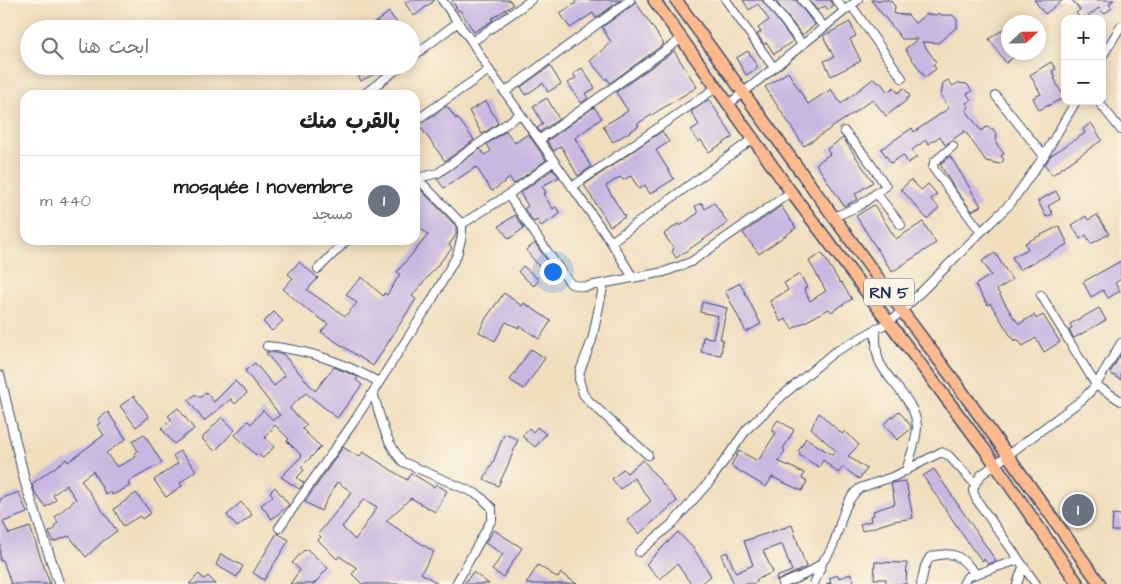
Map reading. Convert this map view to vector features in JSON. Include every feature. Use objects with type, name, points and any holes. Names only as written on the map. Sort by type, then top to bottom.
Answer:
[{"type":"main road","name":"RN 5","points":[[654,0],[791,192],[1042,530],[1078,584]]},
{"type":"main road","name":"RN 5","points":[[676,0],[1100,584]]},
{"type":"street","points":[[442,0],[489,70],[611,242],[632,276]]},
{"type":"street","points":[[472,42],[531,0]]},
{"type":"street","points":[[505,92],[630,0]]},
{"type":"street","points":[[726,0],[774,68]]},
{"type":"street","points":[[768,0],[802,44]]},
{"type":"street","points":[[802,0],[824,26]]},
{"type":"street","points":[[836,0],[844,10]]},
{"type":"street","points":[[729,104],[854,2],[902,78]]},
{"type":"street","points":[[420,51],[458,22]]},
{"type":"street","points":[[1106,51],[1121,26]]},
{"type":"street","points":[[540,140],[681,39]]},
{"type":"street","points":[[420,117],[489,70]]},
{"type":"street","points":[[370,90],[389,75]]},
{"type":"street","points":[[572,187],[717,87]]},
{"type":"street","points":[[996,96],[1044,156]]},
{"type":"street","points":[[639,552],[673,522],[710,481],[747,429],[782,396],[833,352],[889,322],[1011,203],[1044,156],[1074,105]]},
{"type":"street","points":[[1101,105],[1121,130]]},
{"type":"street","points":[[420,177],[438,172],[520,114]]},
{"type":"street","points":[[834,217],[859,206],[877,194],[886,184],[844,131]]},
{"type":"street","points":[[611,242],[754,138]]},
{"type":"street","points":[[953,146],[934,162],[933,168],[981,232]]},
{"type":"street","points":[[462,224],[508,195],[554,161]]},
{"type":"street","points":[[279,528],[315,479],[373,392],[432,300],[457,255],[462,236],[462,224],[420,181]]},
{"type":"street","points":[[508,195],[571,284],[584,287],[632,276],[664,272],[691,262],[791,192]]},
{"type":"street","points":[[877,194],[901,225]]},
{"type":"street","points":[[318,269],[342,245]]},
{"type":"street","points":[[604,283],[592,340],[580,371],[578,382],[583,394],[590,402],[648,455]]},
{"type":"street","points":[[1041,294],[1096,385],[1121,401]]},
{"type":"street","points":[[876,329],[877,352],[880,363],[889,378],[912,407],[915,415],[917,428],[906,471]]},
{"type":"street","points":[[266,346],[295,350],[333,360],[379,382]]},
{"type":"street","points":[[1036,584],[976,499],[973,491],[975,484],[982,475],[1083,399],[1096,385],[1119,349]]},
{"type":"street","points":[[0,376],[25,482],[59,584]]},
{"type":"street","points":[[373,392],[394,454],[403,462],[479,495],[492,508],[492,519],[456,584]]},
{"type":"street","points":[[814,584],[832,546],[847,504],[856,492],[867,485],[895,476],[941,452],[945,452],[975,484]]},
{"type":"street","points":[[921,584],[930,557],[939,554],[956,554],[976,574]]},
{"type":"street","points":[[963,584],[967,577],[1018,560]]},
{"type":"street","points":[[782,584],[816,568],[823,562]]},
{"type":"street","points":[[1018,584],[1023,567]]},
{"type":"building","points":[[410,0],[435,0],[414,16],[405,3]]},
{"type":"building","points":[[452,0],[510,0],[513,5],[474,32]]},
{"type":"building","points":[[574,0],[621,0],[596,18],[593,13],[570,28],[560,13],[576,3]]},
{"type":"building","points":[[743,0],[762,0],[793,41],[774,54],[767,43],[764,44],[757,34],[761,32],[758,28],[769,20],[758,4],[749,10]]},
{"type":"building","points":[[775,0],[796,0],[815,25],[802,35]]},
{"type":"building","points":[[809,0],[830,0],[833,6],[828,10],[825,6],[817,10]]},
{"type":"building","points":[[871,0],[890,0],[895,6],[894,14],[908,15],[915,23],[926,14],[953,15],[957,20],[957,27],[938,43],[922,42],[936,62],[933,65],[936,69],[925,77],[905,49],[918,39],[902,39]]},
{"type":"building","points":[[1034,0],[1063,0],[1045,14]]},
{"type":"building","points":[[1072,0],[1114,0],[1109,4],[1112,8],[1104,14],[1099,8],[1089,15],[1077,15],[1076,13],[1080,10]]},
{"type":"building","points":[[635,1],[664,44],[610,83],[590,61],[611,42],[602,27],[633,5]]},
{"type":"building","points":[[389,12],[395,20],[379,20]]},
{"type":"building","points":[[850,22],[856,36],[850,39],[861,61],[831,76],[824,61],[834,57],[823,36]]},
{"type":"building","points":[[1001,31],[1001,56],[989,39]]},
{"type":"building","points":[[674,51],[697,87],[637,124],[639,126],[613,142],[603,126],[628,111],[616,92]]},
{"type":"building","points":[[748,51],[758,68],[746,75],[736,58]]},
{"type":"building","points":[[1051,62],[1056,69],[1052,71],[1061,92],[1061,99],[1039,110],[1033,98],[1041,94],[1030,75]]},
{"type":"building","points":[[550,66],[561,84],[548,92],[543,83],[526,95],[521,87]]},
{"type":"building","points":[[582,68],[595,88],[585,94],[588,98],[581,103],[568,83],[576,78],[573,74]]},
{"type":"building","points":[[788,72],[808,104],[831,89],[841,104],[874,78],[888,92],[894,87],[898,93],[904,88],[910,96],[886,116],[872,99],[804,146],[765,87]]},
{"type":"building","points":[[358,75],[372,75],[361,81]]},
{"type":"building","points":[[948,80],[953,86],[958,83],[967,84],[972,91],[967,94],[971,100],[966,103],[969,107],[966,110],[981,131],[986,127],[993,129],[997,135],[996,143],[1004,154],[1001,156],[1004,160],[1000,164],[986,161],[965,131],[945,145],[940,136],[929,144],[926,140],[912,150],[917,157],[908,163],[903,155],[891,163],[881,149],[912,128],[914,132],[949,108],[941,96],[943,83]]},
{"type":"building","points":[[547,98],[559,119],[540,132],[537,128],[543,124],[533,106]]},
{"type":"building","points":[[709,99],[733,137],[709,152],[701,140],[698,142],[691,130],[699,125],[691,112]]},
{"type":"building","points":[[486,101],[498,123],[482,134],[469,111]]},
{"type":"building","points":[[447,106],[474,140],[445,161],[420,124]]},
{"type":"building","points":[[594,107],[602,118],[575,138],[591,167],[578,176],[561,146],[554,151],[547,141]]},
{"type":"building","points":[[1091,123],[1102,140],[1052,175],[1045,165],[1050,156],[1085,133],[1083,129]]},
{"type":"building","points":[[506,131],[515,143],[528,134],[546,160],[514,184],[510,178],[492,191],[476,167],[444,188],[437,179],[480,149],[485,155],[491,151],[487,144]]},
{"type":"building","points":[[662,131],[669,142],[656,150],[674,179],[650,194],[645,185],[639,189],[631,176],[623,180],[620,177],[606,186],[625,217],[610,226],[584,185]]},
{"type":"building","points":[[843,138],[873,182],[855,194],[858,199],[844,206],[816,164],[830,154],[827,149]]},
{"type":"building","points":[[950,156],[981,206],[972,211],[955,189],[940,164]]},
{"type":"building","points":[[553,169],[559,177],[542,186],[546,193],[543,194],[553,209],[556,207],[560,214],[541,226],[537,220],[534,222],[524,209],[528,206],[520,193]]},
{"type":"building","points":[[911,180],[921,190],[928,184],[937,194],[931,199],[939,208],[927,219],[901,189]]},
{"type":"building","points":[[420,189],[456,226],[456,235],[449,245],[452,248],[412,296],[416,299],[373,366],[321,332],[328,324],[283,289],[293,278],[288,274],[299,262],[318,278],[307,290],[345,316],[357,303],[346,294],[362,277],[383,296],[384,293],[387,295],[400,274],[397,272],[428,235],[420,228]]},
{"type":"building","points":[[1056,191],[1060,199],[1048,206],[1053,214],[1046,217],[1038,201]]},
{"type":"building","points":[[702,203],[705,209],[714,203],[728,223],[676,258],[672,251],[674,249],[664,234],[678,224],[680,226],[698,213],[695,206]]},
{"type":"building","points":[[874,205],[896,239],[923,222],[936,243],[892,272],[856,216]]},
{"type":"building","points":[[781,206],[796,228],[759,254],[743,233]]},
{"type":"building","points":[[515,215],[524,228],[509,239],[499,226]]},
{"type":"building","points":[[1097,215],[1109,234],[1091,244],[1086,235],[1080,239],[1072,225],[1086,216],[1088,220]]},
{"type":"building","points":[[1059,226],[1068,244],[1019,270],[1012,257],[1028,249],[1025,243]]},
{"type":"building","points":[[535,243],[550,264],[542,270],[526,250]]},
{"type":"building","points":[[822,253],[852,299],[831,312],[829,309],[792,329],[786,319],[781,322],[770,301],[788,290],[784,283],[800,274],[807,287],[804,289],[810,301],[826,291],[809,261]]},
{"type":"building","points":[[995,253],[1012,280],[997,290],[1012,315],[1019,324],[1034,315],[1036,319],[1043,315],[1060,342],[1044,352],[1036,338],[1023,346],[1017,339],[1014,341],[990,303],[988,305],[975,285],[991,275],[982,261]]},
{"type":"building","points":[[1121,261],[1121,279],[1115,283],[1120,291],[1108,298],[1103,290],[1091,297],[1083,282]]},
{"type":"building","points":[[523,266],[539,280],[534,286],[518,272]]},
{"type":"building","points":[[740,283],[761,324],[746,332],[725,291]]},
{"type":"building","points":[[504,293],[522,306],[524,303],[551,321],[539,339],[520,326],[519,328],[506,322],[495,341],[479,332],[486,318]]},
{"type":"building","points":[[702,302],[727,308],[720,339],[723,339],[721,355],[701,352],[703,337],[713,338],[718,316],[700,312]]},
{"type":"building","points":[[1099,308],[1106,320],[1074,338],[1069,330],[1072,328],[1070,324]]},
{"type":"building","points":[[274,312],[283,321],[272,331],[263,322]]},
{"type":"building","points":[[531,349],[545,358],[524,389],[510,380]]},
{"type":"building","points":[[267,352],[283,354],[315,391],[334,367],[358,377],[356,380],[362,385],[337,418],[306,393],[291,406],[290,409],[307,425],[302,429],[321,447],[301,467],[304,470],[297,478],[304,483],[299,489],[281,477],[302,456],[275,425],[265,437],[274,447],[263,458],[258,454],[256,455],[235,435],[248,421],[251,424],[263,410],[273,420],[280,415],[245,371],[255,363],[274,386],[285,376]]},
{"type":"building","points":[[1121,354],[1121,380],[1110,373]]},
{"type":"building","points":[[235,381],[247,393],[235,404],[231,399],[204,421],[188,400],[196,394],[200,398],[206,392],[214,402]]},
{"type":"building","points":[[134,396],[149,417],[136,427],[120,406]]},
{"type":"building","points":[[178,408],[194,429],[174,444],[161,428],[172,420],[168,416]]},
{"type":"building","points":[[899,411],[911,426],[911,429],[897,440],[884,424]]},
{"type":"building","points":[[108,412],[126,439],[106,453],[117,467],[136,457],[134,454],[138,451],[132,441],[144,434],[162,463],[128,482],[130,486],[112,495],[111,492],[106,495],[93,471],[81,480],[117,531],[86,557],[69,536],[53,542],[49,532],[55,529],[54,526],[58,523],[55,517],[76,499],[66,485],[53,495],[56,500],[46,507],[35,493],[32,484],[66,459],[68,462],[104,435],[97,425],[101,423],[98,419]]},
{"type":"building","points":[[819,413],[842,434],[845,431],[859,445],[848,456],[867,469],[859,479],[843,467],[838,473],[823,460],[819,467],[799,455],[801,453],[798,452],[806,438],[832,455],[836,451],[811,428]]},
{"type":"building","points":[[222,417],[235,430],[215,451],[203,440],[203,437]]},
{"type":"building","points":[[778,420],[794,430],[783,449],[785,451],[778,461],[804,473],[802,479],[807,481],[802,491],[772,477],[766,487],[731,466],[739,451],[758,461],[776,433],[771,430]]},
{"type":"building","points":[[537,427],[546,434],[535,447],[522,436],[529,428],[533,432]]},
{"type":"building","points":[[504,434],[518,439],[498,486],[484,479]]},
{"type":"building","points":[[343,447],[359,457],[363,452],[407,480],[411,473],[434,487],[436,484],[447,491],[435,512],[411,498],[386,521],[434,552],[421,573],[438,584],[362,584],[352,574],[357,568],[339,556],[337,559],[318,540],[321,537],[318,534],[352,492],[337,482],[321,511],[305,502]],"holes":[[[364,499],[377,507],[355,540],[342,527]]]},
{"type":"building","points":[[180,451],[196,470],[180,483],[182,486],[166,497],[154,480],[178,463],[173,456]]},
{"type":"building","points":[[643,460],[677,501],[639,534],[627,520],[651,501],[634,478],[620,489],[612,479],[623,469],[627,473]]},
{"type":"building","points":[[934,469],[996,561],[988,564],[984,559],[982,561],[923,476]]},
{"type":"building","points":[[906,481],[913,518],[894,521],[862,531],[860,524],[871,521],[870,516],[874,515],[873,511],[895,504],[891,483]]},
{"type":"building","points":[[275,487],[289,505],[272,519],[261,505],[273,496],[270,492]]},
{"type":"building","points":[[19,492],[27,513],[3,522],[9,534],[30,527],[50,584],[11,584],[3,560],[0,561],[0,499]]},
{"type":"building","points":[[136,493],[151,513],[142,519],[140,516],[123,526],[114,509]]},
{"type":"building","points":[[241,502],[252,515],[237,527],[227,515]]},
{"type":"building","points":[[1113,514],[1121,515],[1121,531],[1112,531]]},
{"type":"building","points":[[792,525],[806,567],[777,581],[776,577],[792,571],[782,544],[763,551],[773,572],[752,584],[734,584],[721,555],[727,552],[736,573],[753,565],[744,541]]},
{"type":"building","points":[[494,530],[522,548],[503,577],[492,570],[503,554],[485,543]]},
{"type":"building","points":[[678,532],[694,549],[711,576],[700,584],[691,584],[677,564],[660,579],[646,564]]},
{"type":"building","points":[[277,533],[289,540],[264,580],[253,573]]},
{"type":"building","points":[[307,549],[328,568],[314,584],[290,584],[300,570],[292,563]]},
{"type":"building","points":[[221,554],[243,566],[237,577],[216,565]]},
{"type":"building","points":[[875,562],[907,563],[906,584],[886,584],[886,579],[874,579]]},
{"type":"building","points":[[538,565],[558,578],[561,573],[577,584],[526,584]]},
{"type":"building","points":[[473,572],[489,584],[464,584]]},
{"type":"building","points":[[199,574],[204,579],[208,576],[216,584],[189,584]]},
{"type":"building","points":[[851,574],[855,584],[826,584],[831,582],[829,578],[838,575],[839,578]]},
{"type":"place","name":"mosquée 1 novembre","points":[[1078,510]]}]
